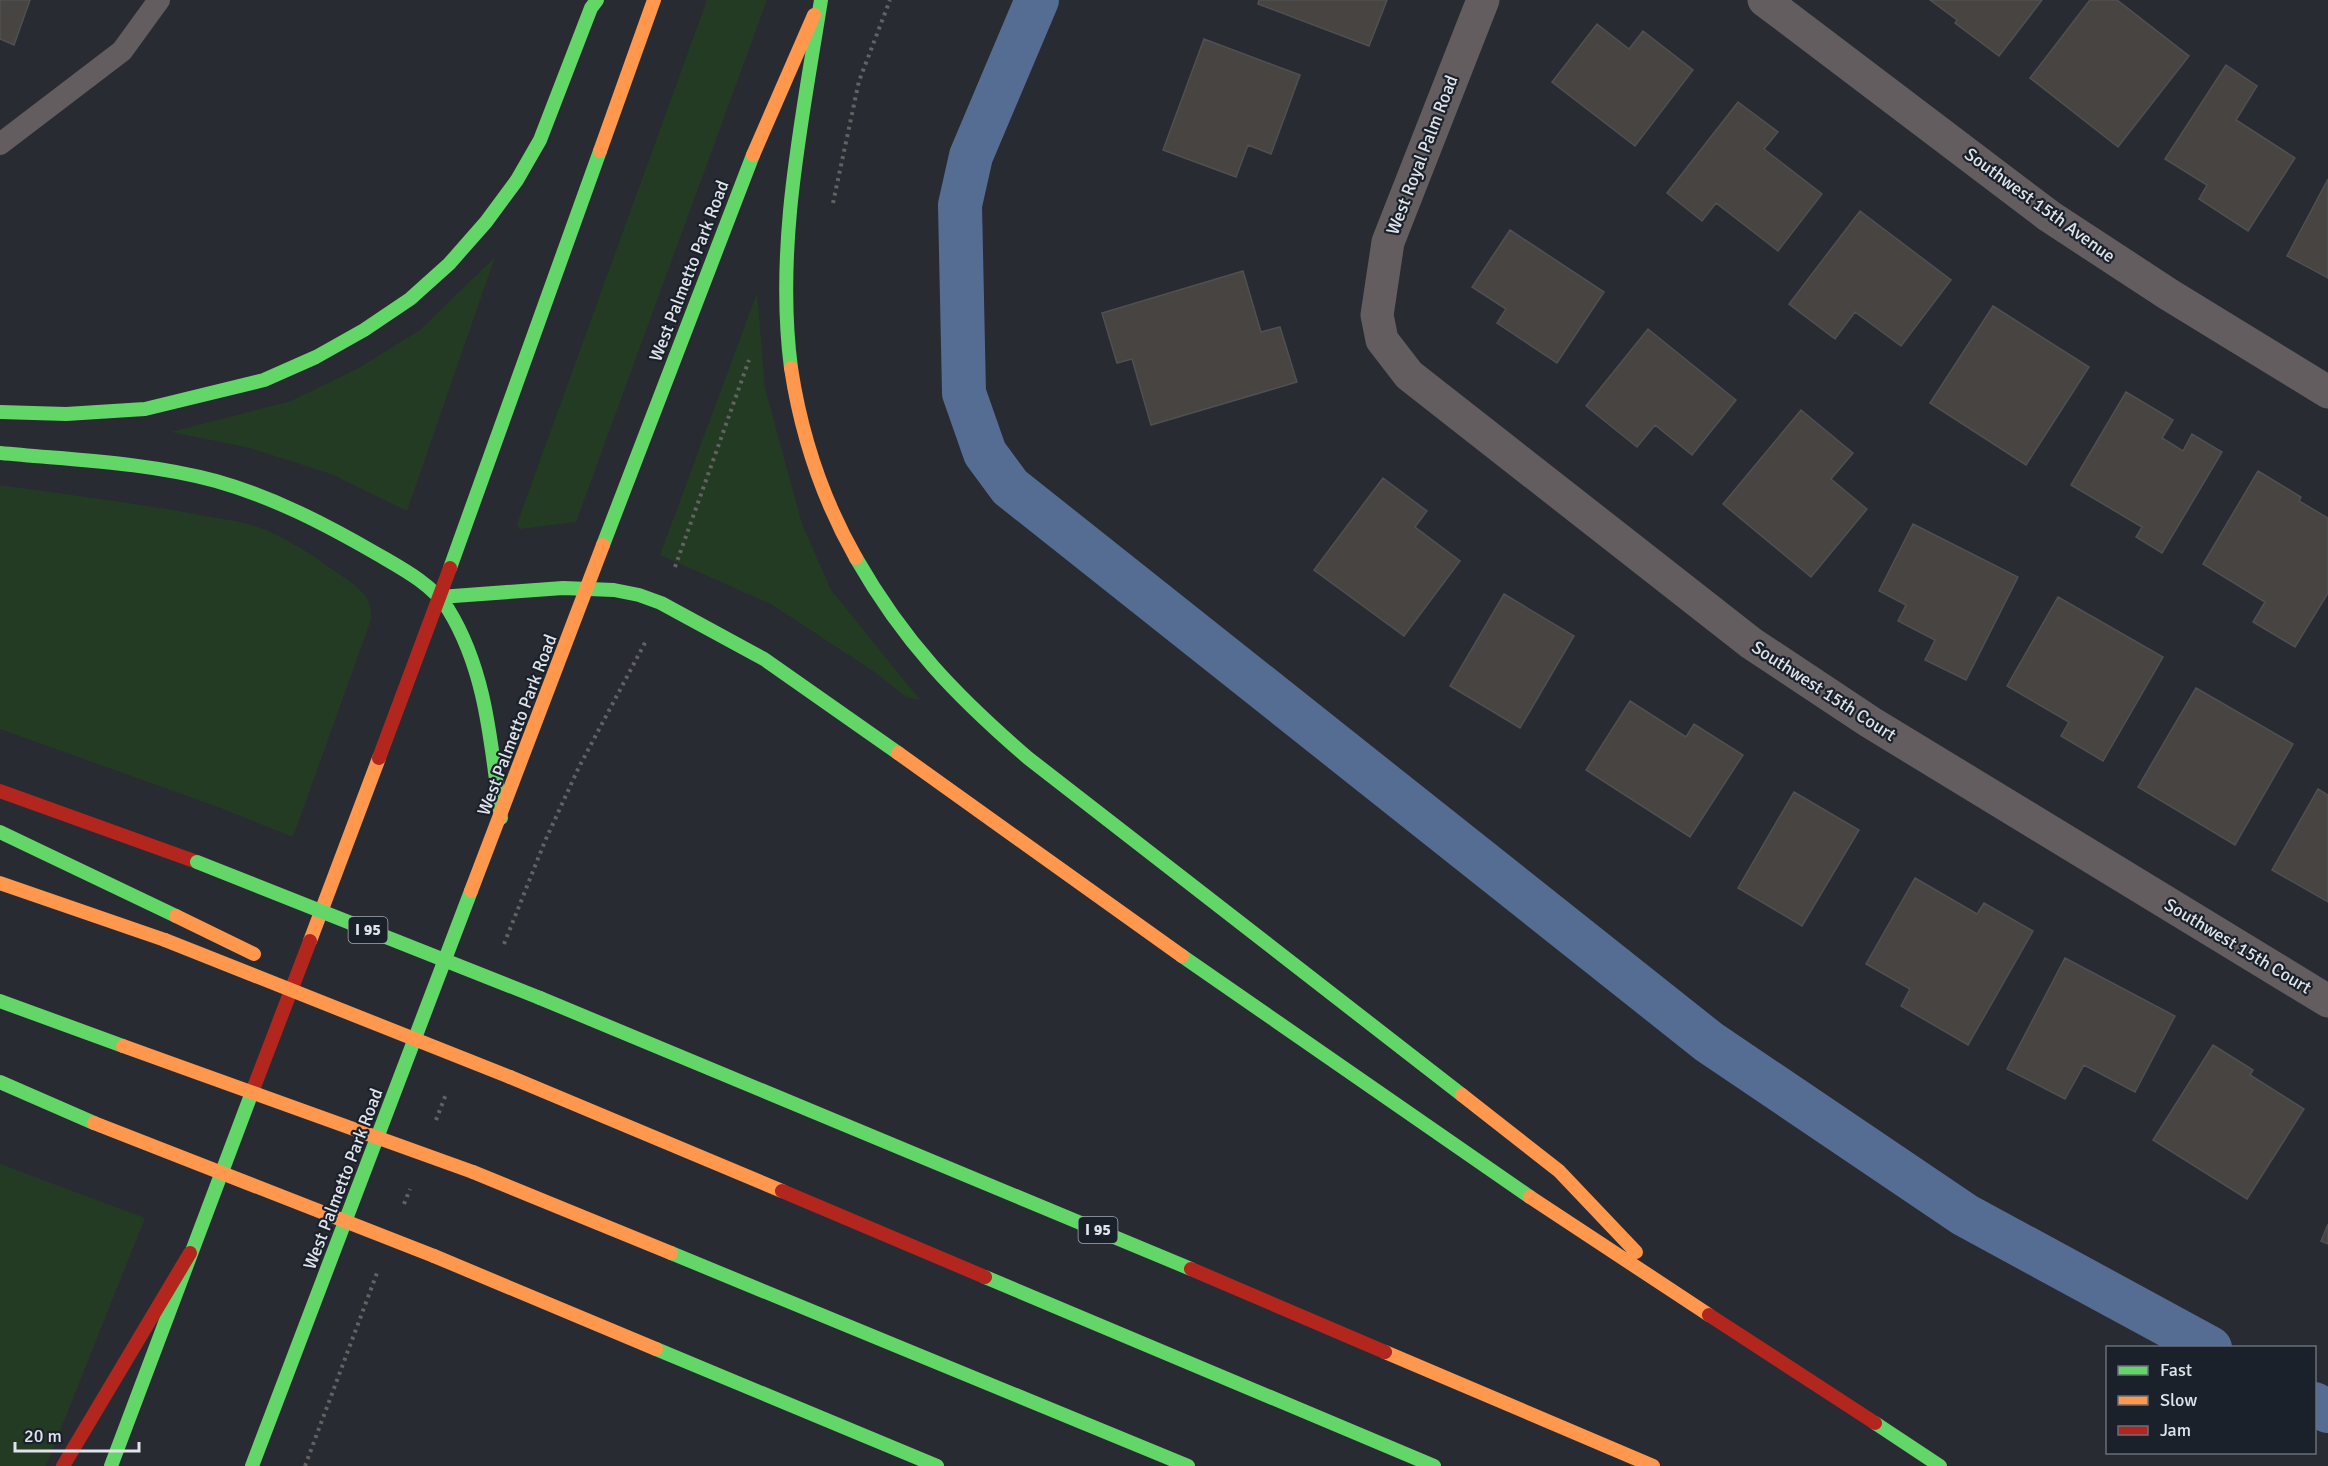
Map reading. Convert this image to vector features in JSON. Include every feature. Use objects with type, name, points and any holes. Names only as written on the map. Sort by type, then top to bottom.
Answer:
[{"type":"main road","points":[[0,412],[66,414],[146,409],[264,380],[316,357],[364,330],[410,299],[449,264],[486,222],[517,180],[540,140],[591,8],[597,0]]},
{"type":"main road","points":[[111,1466],[440,597],[654,0]]},
{"type":"main road","points":[[821,0],[791,198],[787,253],[786,332],[796,396],[821,481],[841,528],[893,619],[952,689],[1028,758],[1559,1171],[1677,1294]]},
{"type":"main road","name":"West Palmetto Park Road","points":[[252,1466],[748,166],[821,0]]},
{"type":"main road","points":[[0,453],[142,468],[235,487],[281,503],[321,522],[392,563],[440,597],[457,626],[477,679],[485,712],[501,818]]},
{"type":"main road","points":[[440,597],[588,587],[639,595],[661,603],[764,659],[1150,934],[1514,1187],[1940,1466]]},
{"type":"main road","name":"I 95","points":[[0,791],[197,862],[540,998],[1200,1273],[1653,1466]]},
{"type":"main road","points":[[0,832],[262,958]]},
{"type":"main road","points":[[0,883],[165,940],[510,1077],[1434,1466]]},
{"type":"main road","points":[[284,968],[305,978]]},
{"type":"main road","points":[[338,994],[510,1077]]},
{"type":"main road","points":[[0,1003],[26,1010],[473,1172],[1188,1466]]},
{"type":"main road","points":[[0,1082],[94,1123],[434,1256],[937,1466]]},
{"type":"main road","points":[[10,1101],[94,1123]]},
{"type":"main road","points":[[63,1466],[190,1254]]},
{"type":"street","name":"West Royal Palm Road","points":[[1377,315],[1388,242],[1483,0]]},
{"type":"street","name":"Southwest 15th Avenue","points":[[1764,0],[2049,216],[2168,294],[2328,392]]},
{"type":"street","name":"Southwest 15th Court","points":[[1377,315],[1382,340],[1409,375],[1751,643],[1870,722],[2328,1001]]},
{"type":"lane","points":[[0,144],[122,51],[159,0]]},
{"type":"path","points":[[831,214],[860,81],[890,0]]},
{"type":"path","points":[[676,565],[752,354]]},
{"type":"green space","points":[[707,0],[767,0],[576,522],[519,529],[517,524]]},
{"type":"green space","points":[[495,257],[407,511],[331,474],[250,448],[171,432],[291,401],[357,369],[420,330]]},
{"type":"green space","points":[[757,293],[765,388],[802,524],[831,590],[920,700],[906,697],[876,673],[771,604],[660,555]]},
{"type":"green space","points":[[0,485],[143,505],[248,524],[294,544],[349,581],[366,597],[371,620],[293,837],[218,807],[0,729]]},
{"type":"green space","points":[[0,1164],[145,1218],[46,1466],[0,1466]]},
{"type":"building","points":[[0,0],[30,0],[14,45],[0,39]]},
{"type":"building","points":[[1259,0],[1387,0],[1369,46],[1258,4]]},
{"type":"building","points":[[1930,0],[2042,0],[1999,56],[1955,23],[1957,20]]},
{"type":"building","points":[[2090,0],[2117,0],[2189,56],[2118,147],[2030,78]]},
{"type":"building","points":[[1597,24],[1629,49],[1643,31],[1693,70],[1635,146],[1552,82]]},
{"type":"building","points":[[1204,39],[1300,75],[1271,154],[1248,145],[1236,177],[1163,150]]},
{"type":"building","points":[[2226,65],[2257,86],[2236,120],[2295,158],[2248,231],[2199,199],[2207,185],[2165,159]]},
{"type":"building","points":[[1738,102],[1778,132],[1764,149],[1822,194],[1778,251],[1716,203],[1702,221],[1667,193]]},
{"type":"building","points":[[2328,179],[2328,278],[2287,256]]},
{"type":"building","points":[[1860,211],[1951,280],[1901,346],[1855,312],[1835,339],[1789,304]]},
{"type":"building","points":[[1510,230],[1604,292],[1557,363],[1497,323],[1506,309],[1472,287]]},
{"type":"building","points":[[1243,271],[1261,332],[1280,327],[1297,382],[1151,425],[1132,359],[1117,363],[1102,313]]},
{"type":"building","points":[[1993,306],[2089,367],[2026,465],[1930,403]]},
{"type":"building","points":[[1648,329],[1736,400],[1692,455],[1655,425],[1637,447],[1586,406]]},
{"type":"building","points":[[2126,392],[2173,420],[2162,438],[2183,451],[2192,434],[2222,452],[2162,553],[2136,537],[2142,527],[2071,485]]},
{"type":"building","points":[[1801,410],[1853,453],[1831,479],[1867,509],[1811,577],[1723,504]]},
{"type":"building","points":[[2258,471],[2301,497],[2299,501],[2328,518],[2328,593],[2295,647],[2253,622],[2265,602],[2203,564]]},
{"type":"building","points":[[1383,478],[1427,511],[1415,527],[1460,561],[1404,636],[1314,570]]},
{"type":"building","points":[[1913,524],[2018,577],[1966,680],[1925,660],[1935,640],[1898,621],[1906,605],[1879,591]]},
{"type":"building","points":[[1504,594],[1574,636],[1520,728],[1450,686]]},
{"type":"building","points":[[2058,597],[2163,657],[2103,761],[2061,736],[2069,722],[2007,686]]},
{"type":"building","points":[[2196,688],[2293,744],[2235,845],[2138,787]]},
{"type":"building","points":[[1630,701],[1686,737],[1694,724],[1743,755],[1690,837],[1586,770]]},
{"type":"building","points":[[2318,789],[2328,795],[2328,902],[2272,870]]},
{"type":"building","points":[[1794,792],[1859,830],[1802,926],[1738,888]]},
{"type":"building","points":[[1915,878],[1977,914],[1984,903],[2033,931],[1968,1045],[1901,1006],[1910,989],[1866,964]]},
{"type":"building","points":[[2065,958],[2175,1016],[2135,1092],[2084,1065],[2065,1099],[2007,1069]]},
{"type":"building","points":[[2213,1045],[2253,1070],[2250,1075],[2304,1109],[2247,1199],[2153,1140]]},
{"type":"building","points":[[2328,1224],[2328,1244],[2321,1241]]},
{"type":"waterway","points":[[1037,0],[971,156],[960,205],[964,393],[985,453],[1010,487],[1709,1042],[1965,1215],[2206,1346]]},
{"type":"waterway","points":[[2316,1405],[2328,1411]]},
{"type":"traffic: fast","points":[[0,412],[66,414],[145,409],[264,380],[316,357],[364,330],[410,299],[449,264],[486,222],[517,180],[540,140],[591,8],[597,0]]},
{"type":"traffic: fast","points":[[791,368],[787,322],[788,230],[799,137],[821,0]]},
{"type":"traffic: fast","points":[[450,568],[600,151]]},
{"type":"traffic: fast","points":[[603,545],[753,155]]},
{"type":"traffic: fast","points":[[0,453],[136,466],[216,481],[298,512],[416,577],[434,592],[448,609],[471,658],[485,710],[501,818]]},
{"type":"traffic: fast","points":[[856,558],[912,642],[954,689],[1002,735],[1028,758],[1462,1095]]},
{"type":"traffic: fast","points":[[440,597],[563,588],[614,590],[639,595],[661,603],[764,659],[898,753]]},
{"type":"traffic: fast","points":[[0,832],[176,916]]},
{"type":"traffic: fast","points":[[197,862],[540,998]]},
{"type":"traffic: fast","points":[[252,1466],[471,891]]},
{"type":"traffic: fast","points":[[1182,956],[1530,1197]]},
{"type":"traffic: fast","points":[[540,998],[1191,1269]]},
{"type":"traffic: fast","points":[[0,1001],[123,1046]]},
{"type":"traffic: fast","points":[[0,1082],[94,1123]]},
{"type":"traffic: fast","points":[[111,1466],[254,1087]]},
{"type":"traffic: fast","points":[[671,1253],[1188,1466]]},
{"type":"traffic: fast","points":[[985,1277],[1434,1466]]},
{"type":"traffic: fast","points":[[656,1349],[937,1466]]},
{"type":"traffic: fast","points":[[1875,1423],[1940,1466]]},
{"type":"traffic: slow","points":[[600,151],[654,0]]},
{"type":"traffic: slow","points":[[753,155],[814,15]]},
{"type":"traffic: slow","points":[[791,368],[795,393],[815,466],[833,513],[856,558]]},
{"type":"traffic: slow","points":[[471,891],[603,545]]},
{"type":"traffic: slow","points":[[898,753],[1182,956]]},
{"type":"traffic: slow","points":[[310,941],[379,758]]},
{"type":"traffic: slow","points":[[0,883],[165,940]]},
{"type":"traffic: slow","points":[[176,916],[254,954]]},
{"type":"traffic: slow","points":[[165,940],[510,1077]]},
{"type":"traffic: slow","points":[[123,1046],[473,1172]]},
{"type":"traffic: slow","points":[[510,1077],[782,1191]]},
{"type":"traffic: slow","points":[[1462,1095],[1559,1171],[1636,1252]]},
{"type":"traffic: slow","points":[[94,1123],[434,1256]]},
{"type":"traffic: slow","points":[[473,1172],[671,1253]]},
{"type":"traffic: slow","points":[[1530,1197],[1709,1315]]},
{"type":"traffic: slow","points":[[434,1256],[656,1349]]},
{"type":"traffic: slow","points":[[1385,1352],[1653,1466]]},
{"type":"traffic: jam","points":[[379,758],[450,568]]},
{"type":"traffic: jam","points":[[0,791],[197,862]]},
{"type":"traffic: jam","points":[[254,1087],[310,941]]},
{"type":"traffic: jam","points":[[782,1191],[985,1277]]},
{"type":"traffic: jam","points":[[63,1466],[190,1253]]},
{"type":"traffic: jam","points":[[1191,1269],[1385,1352]]},
{"type":"traffic: jam","points":[[1709,1315],[1875,1423]]}]
